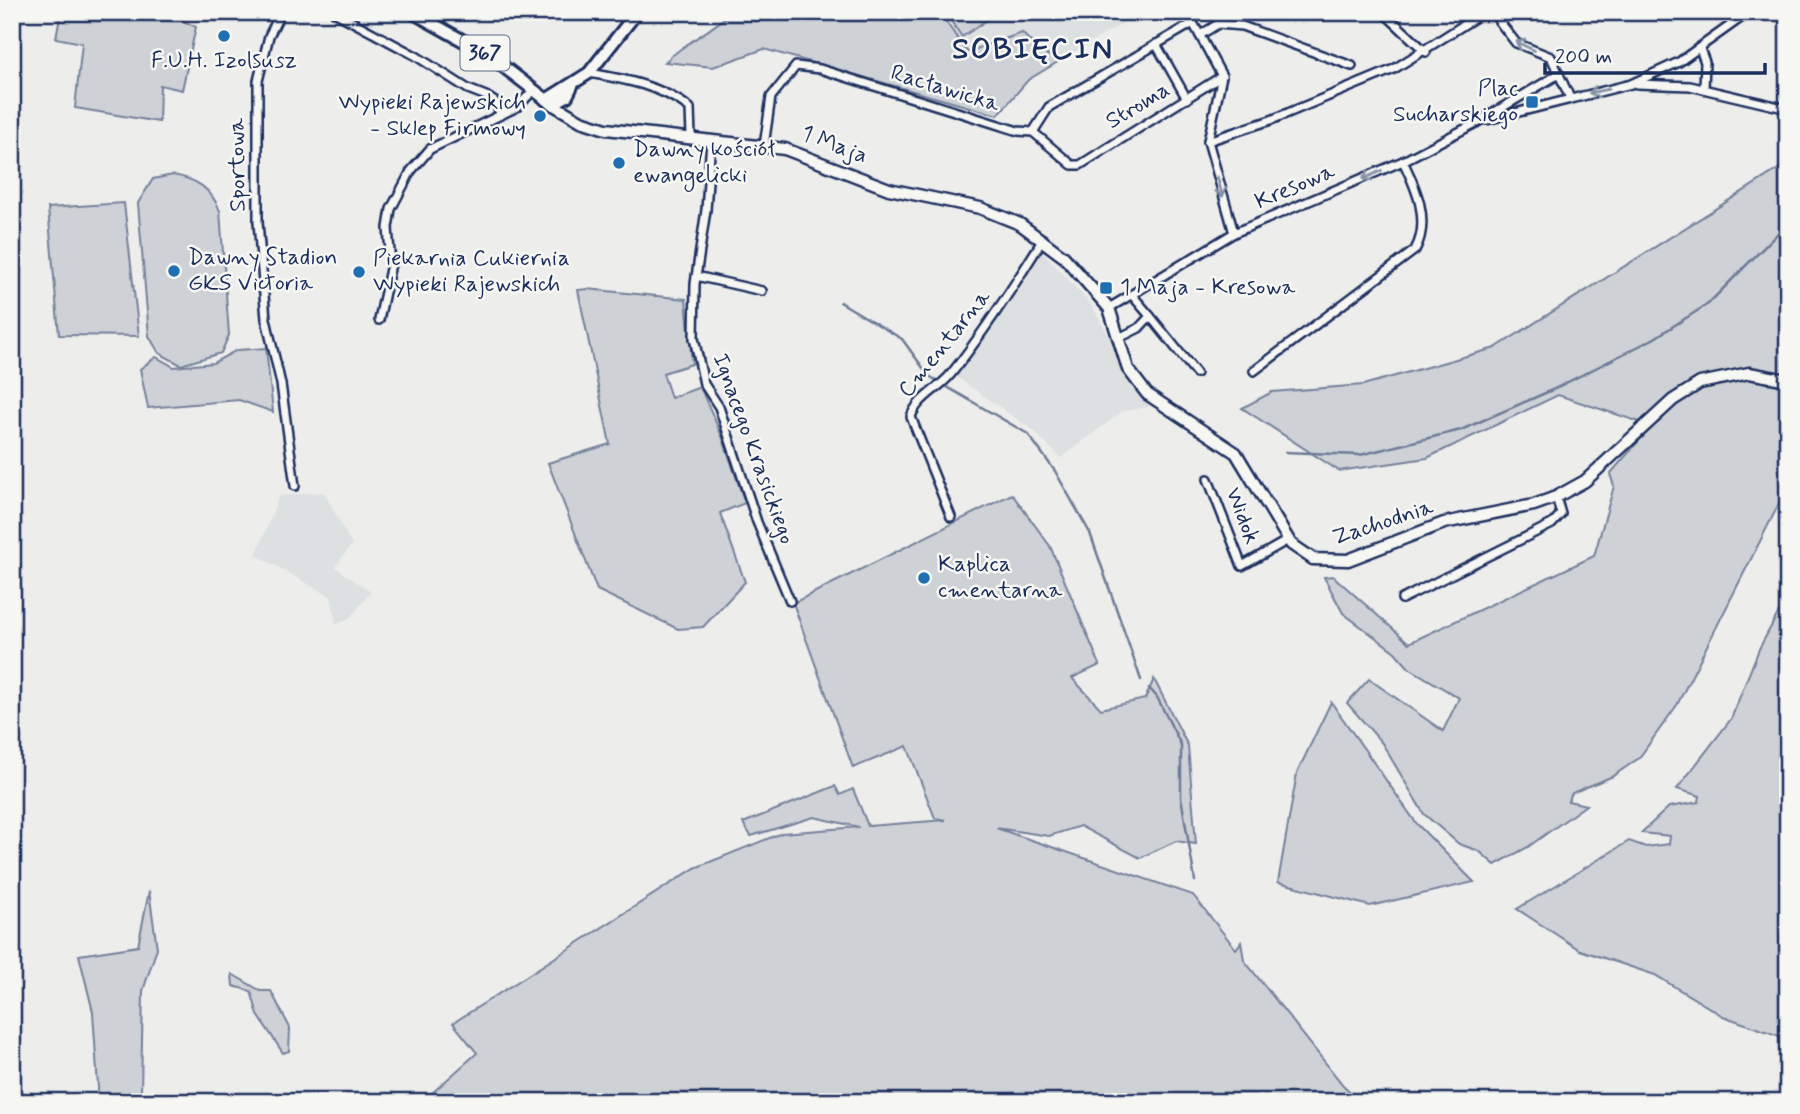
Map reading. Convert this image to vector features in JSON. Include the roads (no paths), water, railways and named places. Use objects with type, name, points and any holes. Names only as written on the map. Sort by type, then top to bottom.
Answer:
[{"type":"main road","name":"1 Maja","points":[[412,12],[487,54],[549,102]]},
{"type":"main road","points":[[549,102],[570,91],[589,73],[637,12]]},
{"type":"street","name":"Sportowa","points":[[281,12],[269,36],[258,81],[258,222],[266,319],[281,384],[295,486]]},
{"type":"street","points":[[334,12],[416,55],[468,89],[486,96],[495,102],[500,113]]},
{"type":"street","points":[[1187,12],[1222,76],[1208,141],[1234,233]]},
{"type":"street","points":[[1383,12],[1426,52]]},
{"type":"street","points":[[1208,141],[1350,89],[1426,52],[1484,12]]},
{"type":"street","points":[[1492,12],[1516,43],[1551,57],[1570,98]]},
{"type":"street","points":[[1476,123],[1631,84],[1703,47],[1749,12]]},
{"type":"street","points":[[1033,132],[1049,107],[1193,23]]},
{"type":"street","points":[[1200,35],[1218,23],[1242,26],[1352,66]]},
{"type":"street","points":[[1156,44],[1187,99]]},
{"type":"street","points":[[1703,47],[1703,88]]},
{"type":"street","name":"Racławicka","points":[[764,146],[771,97],[796,66],[820,69],[1018,131],[1033,132],[1072,166]]},
{"type":"street","points":[[589,73],[625,79],[673,95],[690,108],[691,137]]},
{"type":"street","points":[[1476,123],[1559,74]]},
{"type":"street","name":"Stroma","points":[[1072,166],[1080,164],[1222,76]]},
{"type":"street","points":[[1631,84],[1703,88],[1788,109]]},
{"type":"street","points":[[379,320],[391,264],[388,219],[403,183],[418,160],[430,149],[517,107],[534,90]]},
{"type":"street","points":[[569,115],[570,91]]},
{"type":"street","name":"1 Maja","points":[[549,102],[569,115],[606,129],[764,146],[812,157],[889,189],[980,208],[1010,219],[1043,239],[1064,257],[1109,308]]},
{"type":"street","name":"Kresowa","points":[[1109,308],[1234,233],[1403,161],[1476,123]]},
{"type":"street","name":"Ignacego Krasickiego","points":[[711,140],[692,316],[704,384],[719,407],[757,522],[790,601]]},
{"type":"street","points":[[1254,371],[1415,250],[1421,233],[1420,205],[1403,161]]},
{"type":"street","name":"Cmentarna","points":[[951,517],[911,417],[914,409],[948,377],[1004,303],[1043,239]]},
{"type":"street","points":[[696,276],[762,291]]},
{"type":"street","points":[[1132,295],[1196,373]]},
{"type":"street","name":"367","points":[[1109,308],[1119,338]]},
{"type":"street","points":[[1119,338],[1139,328],[1150,316]]},
{"type":"street","name":"Zachodnia","points":[[1119,338],[1128,369],[1147,394],[1236,453],[1288,540],[1313,559],[1348,560],[1444,523],[1534,505],[1556,497],[1585,481],[1685,390],[1733,374],[1766,374],[1788,380]]},
{"type":"street","name":"Widok","points":[[1208,480],[1242,566],[1288,540]]},
{"type":"street","points":[[1402,598],[1552,524],[1561,514],[1556,497]]},
{"type":"waterway","points":[[1285,452],[1360,455],[1461,430],[1552,390],[1653,339],[1708,304],[1788,223]]},
{"type":"waterway","points":[[840,302],[902,339],[929,376],[936,380]]},
{"type":"waterway","points":[[947,387],[1028,434],[1055,471],[1090,533],[1141,680]]},
{"type":"waterway","points":[[1149,688],[1157,697],[1181,745],[1181,797],[1195,881]]},
{"type":"place","name":"F.U.H. Izolsusz","points":[[224,36]]},
{"type":"place","name":"Plac Sucharskiego","points":[[1532,102]]},
{"type":"place","name":"Wypieki Rajewskich - Sklep Firmowy","points":[[540,116]]},
{"type":"place","name":"Dawny kościół ewangelicki","points":[[619,163]]},
{"type":"place","name":"Dawny Stadion GKS Victoria","points":[[174,271]]},
{"type":"place","name":"Piekarnia Cukiernia Wypieki Rajewskich","points":[[359,272]]},
{"type":"place","name":"1 Maja - Kresowa","points":[[1106,288]]},
{"type":"place","name":"Kaplica cmentarna","points":[[924,578]]},
{"type":"district","name":"SOBIĘCIN","points":[[1033,49]]}]
